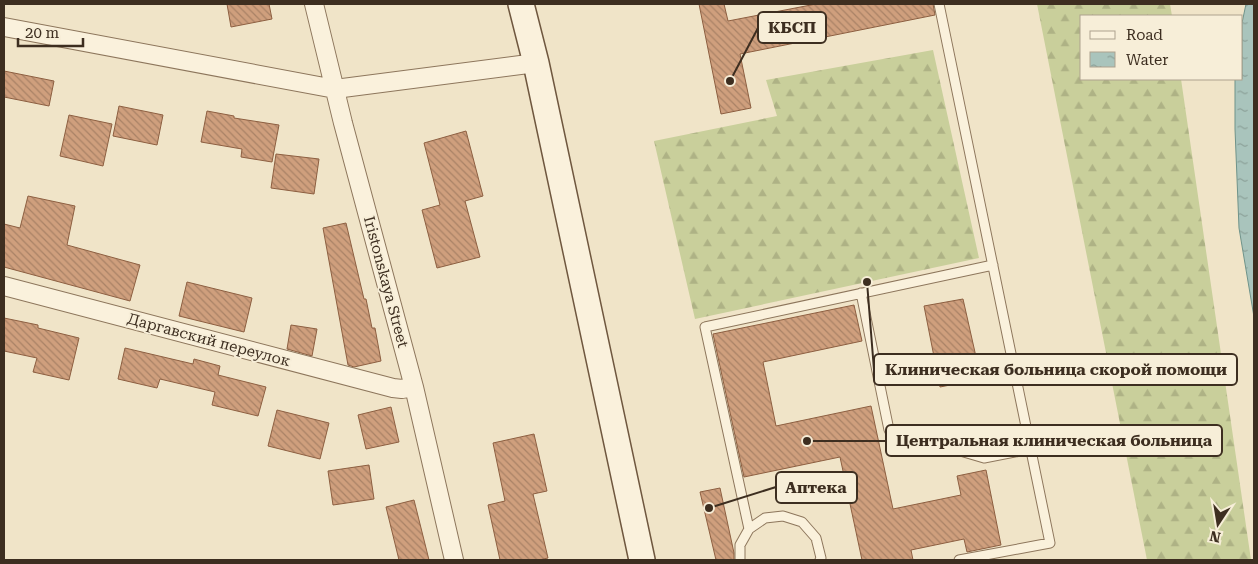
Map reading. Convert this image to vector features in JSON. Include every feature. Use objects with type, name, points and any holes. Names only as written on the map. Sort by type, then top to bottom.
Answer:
[{"type":"main road","points":[[521,4],[536,63],[642,560]]},
{"type":"street","name":"Iristonskaya Street","points":[[314,4],[343,123],[414,387],[454,560]]},
{"type":"street","points":[[4,27],[335,90],[536,63]]},
{"type":"street","name":"Даргавский переулок","points":[[4,286],[393,388],[414,387]]},
{"type":"lane","points":[[939,4],[1050,543],[958,560]]},
{"type":"lane","points":[[749,529],[705,327],[993,265]]},
{"type":"lane","points":[[861,293],[889,430],[984,458],[1031,449]]},
{"type":"lane","points":[[740,560],[740,545],[749,529],[765,518],[783,516],[802,522],[816,538],[820,560]]},
{"type":"green space","points":[[1037,4],[1170,4],[1172,15],[1080,15],[1080,80],[1181,80],[1251,560],[1147,560]]},
{"type":"green space","points":[[933,50],[979,258],[695,319],[654,141],[777,116],[766,80]]},
{"type":"water","points":[[1246,4],[1254,4],[1254,317],[1239,228],[1235,129],[1235,80],[1243,80],[1243,18]]},
{"type":"building","points":[[227,4],[269,4],[272,19],[231,27]]},
{"type":"building","points":[[699,4],[724,4],[728,21],[816,4],[933,4],[935,15],[740,54],[751,108],[721,114]]},
{"type":"building","points":[[4,71],[54,81],[49,106],[4,97]]},
{"type":"building","points":[[119,106],[163,115],[157,145],[113,136]]},
{"type":"building","points":[[207,111],[234,116],[234,118],[279,125],[272,162],[241,157],[242,149],[201,142]]},
{"type":"building","points":[[69,115],[112,124],[103,166],[60,156]]},
{"type":"building","points":[[466,131],[483,196],[465,201],[480,257],[437,268],[422,210],[440,205],[424,143]]},
{"type":"building","points":[[276,154],[319,159],[314,194],[271,188]]},
{"type":"building","points":[[28,196],[75,206],[67,245],[140,265],[130,301],[4,267],[4,224],[20,228]]},
{"type":"building","points":[[346,223],[372,328],[375,328],[381,361],[354,367],[348,365],[323,228]]},
{"type":"building","points":[[187,282],[252,298],[244,332],[179,316]]},
{"type":"building","points":[[963,299],[981,379],[940,387],[924,306]]},
{"type":"building","points":[[854,305],[862,341],[763,362],[776,426],[871,406],[893,509],[961,495],[957,476],[986,470],[1001,545],[967,552],[964,539],[911,550],[913,560],[862,560],[840,457],[744,477],[713,334]]},
{"type":"building","points":[[4,318],[38,325],[38,328],[79,338],[69,380],[33,372],[37,358],[4,351]]},
{"type":"building","points":[[291,325],[317,329],[312,356],[287,349]]},
{"type":"building","points":[[125,348],[193,364],[194,359],[220,366],[218,375],[266,387],[258,416],[212,405],[215,392],[160,379],[157,388],[118,379]]},
{"type":"building","points":[[391,407],[399,442],[366,449],[358,415]]},
{"type":"building","points":[[277,410],[329,423],[320,459],[268,446]]},
{"type":"building","points":[[534,434],[547,491],[533,494],[548,558],[539,560],[500,560],[488,505],[505,501],[493,443]]},
{"type":"building","points":[[369,465],[374,499],[333,505],[328,471]]},
{"type":"building","points":[[720,488],[734,560],[716,560],[700,492]]},
{"type":"building","points":[[414,500],[429,560],[399,560],[386,507]]},
{"type":"place","name":"КБСП","points":[[730,81]]},
{"type":"place","name":"Клиническая больница скорой помощи","points":[[867,282]]},
{"type":"place","name":"Центральная клиническая больница","points":[[807,441]]},
{"type":"place","name":"Аптека","points":[[709,508]]}]
